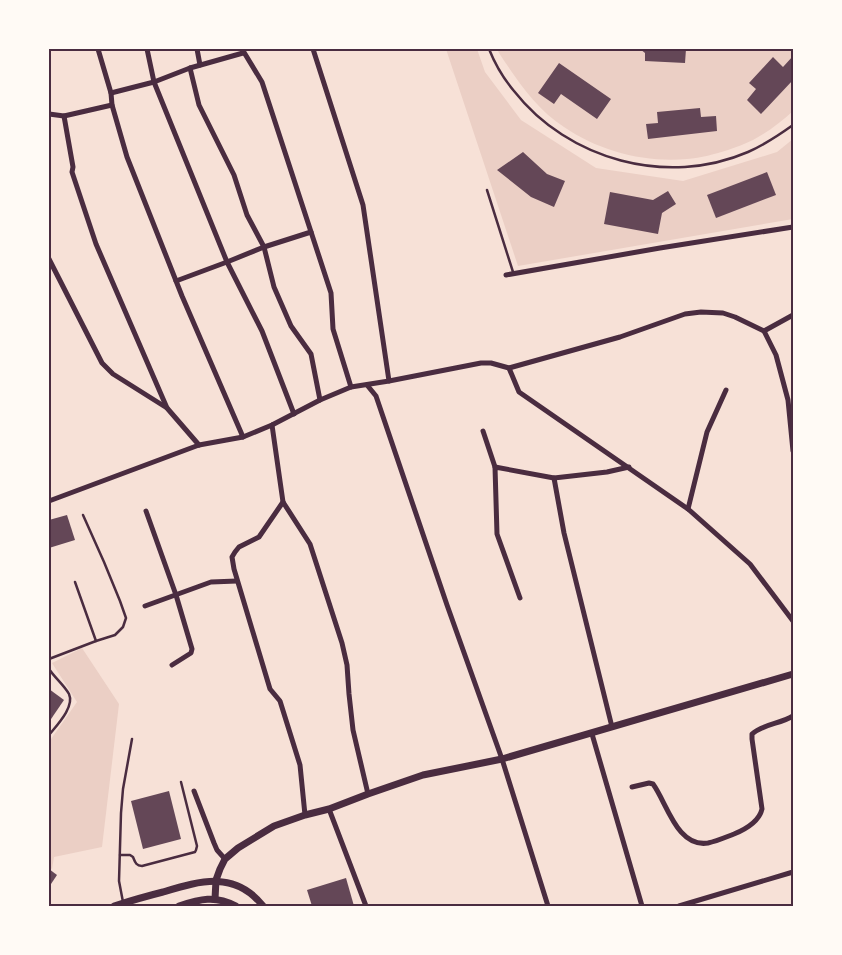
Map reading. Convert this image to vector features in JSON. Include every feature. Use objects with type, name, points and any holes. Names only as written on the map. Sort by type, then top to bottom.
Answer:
[{"type":"main road","points":[[215,899],[216,880],[225,859],[238,848],[274,826],[423,776],[502,759],[793,674]]},
{"type":"main road","points":[[114,906],[190,883],[216,880],[242,888],[263,906]]},
{"type":"main road","points":[[179,906],[215,899],[236,906]]},
{"type":"street","points":[[98,49],[127,157],[176,281],[242,437]]},
{"type":"street","points":[[147,49],[154,82],[227,262],[262,331],[294,414]]},
{"type":"street","points":[[197,49],[200,65]]},
{"type":"street","points":[[313,49],[363,205],[389,381]]},
{"type":"street","points":[[111,94],[154,82],[243,51],[262,82],[331,293],[333,329],[351,387]]},
{"type":"street","points":[[190,68],[199,105],[234,175],[247,214],[264,247],[274,288],[291,326],[311,354],[320,400]]},
{"type":"street","points":[[49,114],[64,116],[112,105]]},
{"type":"street","points":[[64,116],[73,167],[72,172],[96,244],[167,408]]},
{"type":"street","points":[[506,275],[793,227]]},
{"type":"street","points":[[176,281],[264,247],[311,232]]},
{"type":"street","points":[[49,259],[102,363],[114,374],[167,408],[199,445]]},
{"type":"street","points":[[49,494],[50,500],[199,445],[242,437],[272,426],[320,400],[351,387],[480,363],[491,363],[509,368],[620,337],[685,314],[701,312],[723,313],[735,316],[764,331],[776,355],[788,400],[793,451]]},
{"type":"street","points":[[764,331],[793,315]]},
{"type":"street","points":[[509,368],[519,392],[688,509],[750,564],[793,621]]},
{"type":"street","points":[[367,385],[376,396],[502,759],[548,906]]},
{"type":"street","points":[[688,509],[707,432],[726,390]]},
{"type":"street","points":[[272,426],[283,502],[310,544],[342,643],[347,665],[353,730],[368,794]]},
{"type":"street","points":[[483,431],[494,467],[498,534],[520,598]]},
{"type":"street","points":[[494,467],[554,478],[607,472],[629,467]]},
{"type":"street","points":[[554,478],[564,533],[612,727]]},
{"type":"street","points":[[283,502],[259,537],[239,547],[232,557],[237,580],[270,689],[280,701],[300,765],[305,815]]},
{"type":"street","points":[[146,511],[176,595],[192,649],[191,653],[172,665]]},
{"type":"street","points":[[145,606],[211,582],[237,580]]},
{"type":"street","points":[[632,787],[653,784],[684,835],[696,842],[706,843],[743,830],[758,819],[762,809],[752,734],[760,728],[786,721],[793,716]]},
{"type":"street","points":[[592,734],[642,906]]},
{"type":"street","points":[[194,791],[217,850],[225,859]]},
{"type":"street","points":[[329,809],[366,906]]},
{"type":"street","points":[[679,906],[793,872]]},
{"type":"lane","points":[[489,49],[496,64],[514,91],[536,115],[561,135],[590,150],[620,161],[652,166],[684,167],[716,162],[747,152],[776,138],[793,125]]},
{"type":"lane","points":[[487,190],[514,274]]},
{"type":"lane","points":[[49,659],[115,635],[123,627],[126,618],[83,514]]},
{"type":"lane","points":[[75,582],[96,641]]},
{"type":"lane","points":[[49,670],[68,692],[70,699],[69,708],[49,735]]},
{"type":"lane","points":[[124,903],[119,881],[123,789],[132,738]]},
{"type":"lane","points":[[120,855],[133,856],[136,864],[142,866],[195,852],[197,846],[181,782]]},
{"type":"shaded area","points":[[446,49],[477,49],[485,72],[521,120],[596,168],[683,181],[777,152],[793,139],[793,219],[518,266]]},
{"type":"shaded area","points":[[497,49],[793,49],[793,111],[759,137],[744,144],[703,157],[671,160],[623,154],[592,143],[554,120],[536,103]]},
{"type":"shaded area","points":[[82,648],[119,704],[102,847],[54,857],[52,869],[49,867],[49,742],[77,702],[52,663]]},
{"type":"building","points":[[640,49],[686,49],[685,63],[645,61],[645,53]]},
{"type":"building","points":[[793,56],[793,80],[761,114],[747,100],[756,89],[749,83],[773,57],[783,67]]},
{"type":"building","points":[[559,63],[611,99],[597,119],[561,94],[554,104],[538,93]]},
{"type":"building","points":[[700,108],[701,117],[716,116],[717,131],[648,139],[646,124],[658,123],[657,112]]},
{"type":"building","points":[[523,152],[547,174],[565,181],[554,207],[531,197],[497,170]]},
{"type":"building","points":[[767,172],[776,195],[716,218],[707,195]]},
{"type":"building","points":[[668,191],[676,204],[662,213],[658,234],[604,224],[610,192],[653,200]]},
{"type":"building","points":[[67,515],[75,540],[49,548],[49,520]]},
{"type":"building","points":[[49,689],[64,700],[49,722]]},
{"type":"building","points":[[169,791],[181,839],[143,849],[131,801]]},
{"type":"building","points":[[49,869],[57,875],[49,887]]},
{"type":"building","points":[[346,878],[354,906],[312,906],[307,890]]}]
